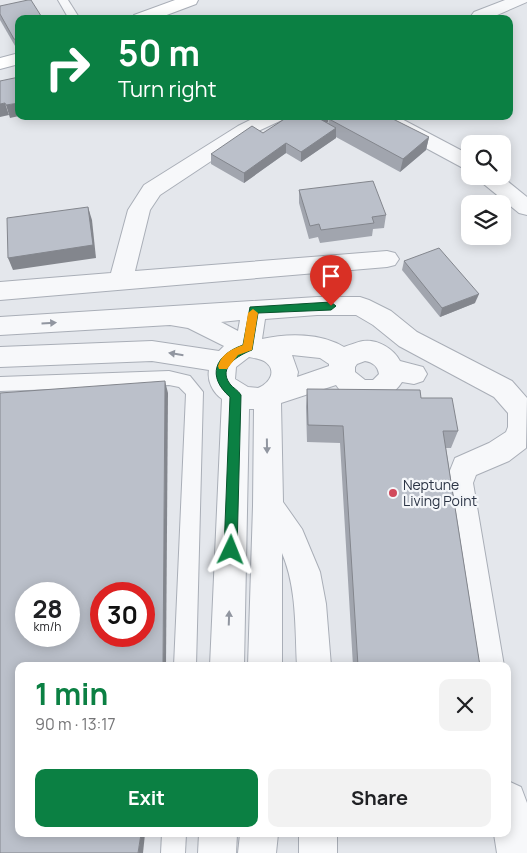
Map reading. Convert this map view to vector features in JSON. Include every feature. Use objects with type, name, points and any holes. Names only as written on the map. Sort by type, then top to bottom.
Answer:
[{"type":"main road","points":[[151,15],[190,0]]},
{"type":"main road","points":[[0,64],[15,59]]},
{"type":"street","points":[[482,15],[520,0]]},
{"type":"street","points":[[121,282],[139,210],[152,190],[245,130],[266,120]]},
{"type":"street","points":[[389,120],[461,158]]},
{"type":"street","points":[[433,123],[461,153]]},
{"type":"street","points":[[498,185],[527,208]]},
{"type":"street","points":[[0,292],[387,259]]},
{"type":"street","points":[[0,326],[317,306],[360,306],[382,318],[408,339],[503,389],[521,410],[522,427],[516,440],[499,452],[465,467],[459,483],[486,662]]},
{"type":"street","points":[[254,310],[256,348]]},
{"type":"street","points":[[170,316],[193,319],[256,348],[277,354],[285,365],[286,377],[280,389],[266,397]]},
{"type":"street","points":[[343,366],[325,348],[286,345],[234,352],[224,362],[221,374],[225,386],[236,395],[251,399],[266,397],[343,366],[356,352],[371,352],[385,358],[403,372]]},
{"type":"street","points":[[0,357],[152,351],[224,362]]},
{"type":"street","points":[[227,662],[236,395]]},
{"type":"street","points":[[265,662],[268,506],[266,397]]},
{"type":"street","points":[[268,506],[294,544],[302,566],[311,608],[314,662]]},
{"type":"street","points":[[511,820],[516,853]]},
{"type":"street","points":[[217,853],[218,837]]},
{"type":"street","points":[[257,853],[259,837]]},
{"type":"street","points":[[318,837],[318,853]]},
{"type":"lane","points":[[63,0],[72,15]]},
{"type":"lane","points":[[0,384],[169,378],[184,381],[195,392],[185,662]]},
{"type":"lane","points":[[173,853],[174,837]]},
{"type":"building","points":[[31,0],[40,15],[15,15],[15,39],[0,14],[0,6]]},
{"type":"building","points":[[15,78],[15,104],[0,104],[0,81]]},
{"type":"building","points":[[283,120],[322,120],[336,128],[301,152],[286,143],[244,173],[211,154],[252,126],[263,133]]},
{"type":"building","points":[[331,120],[395,120],[429,137],[403,159]]},
{"type":"building","points":[[373,181],[386,215],[372,217],[374,223],[321,230],[319,224],[310,226],[299,190]]},
{"type":"building","points":[[88,207],[93,245],[8,258],[7,218]]},
{"type":"building","points":[[439,248],[479,294],[442,308],[404,261]]},
{"type":"building","points":[[165,381],[163,662],[15,662],[15,837],[141,837],[138,853],[0,853],[0,393]]},
{"type":"building","name":"Neptune Living Point","points":[[307,389],[420,390],[421,398],[452,398],[458,431],[443,431],[479,662],[358,662],[343,426],[308,425]]},
{"type":"slow traffic","points":[[223,366],[224,362],[234,352],[248,347],[253,313]]},
{"type":"place","name":"Neptune Living Point","points":[[393,493]]},
{"type":"route","points":[[231,550],[236,395],[225,386],[221,374],[224,362],[234,352],[248,347],[254,310],[331,306]]}]
